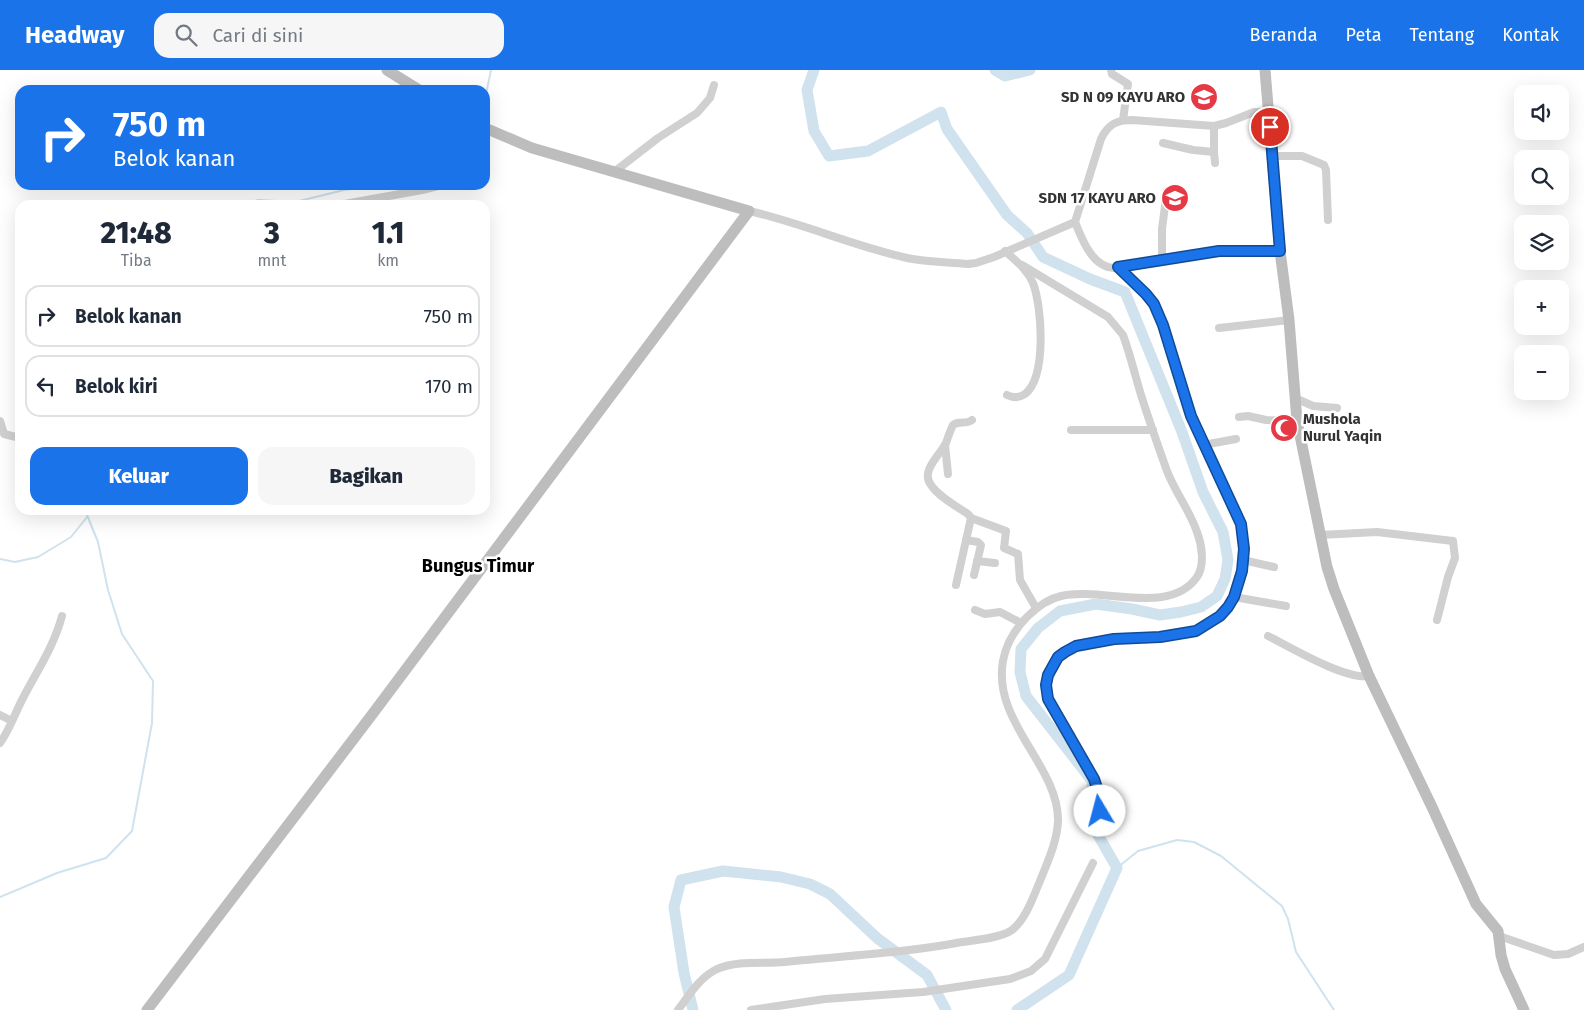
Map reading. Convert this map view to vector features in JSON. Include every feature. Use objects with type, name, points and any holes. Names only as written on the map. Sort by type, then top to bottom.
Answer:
[{"type":"street","points":[[387,70],[411,85]]},
{"type":"street","points":[[1112,70],[1112,74],[1128,84],[1123,120]]},
{"type":"street","points":[[1265,70],[1280,251],[1289,320],[1298,421],[1320,535],[1334,589],[1369,676],[1440,823],[1474,901],[1496,928],[1505,969],[1524,1010]]},
{"type":"street","points":[[614,172],[658,138],[697,113],[710,98],[714,84]]},
{"type":"street","points":[[1269,112],[1254,112],[1214,126],[1123,120],[1113,123],[1105,131],[1075,222],[1081,236],[1097,261],[1107,267],[1118,267],[1219,251],[1280,251]]},
{"type":"street","points":[[1214,126],[1215,163]]},
{"type":"street","points":[[490,132],[532,148],[779,218],[821,233],[908,258],[968,264],[976,263],[1075,222]]},
{"type":"street","points":[[1163,143],[1193,150],[1214,152]]},
{"type":"street","points":[[1272,156],[1302,156],[1324,165],[1326,170],[1328,220]]},
{"type":"street","points":[[367,200],[422,190]]},
{"type":"street","points":[[1162,259],[1162,229],[1167,191]]},
{"type":"street","points":[[147,1010],[371,716],[749,211]]},
{"type":"street","points":[[1007,395],[1022,396],[1028,391],[1036,380],[1041,351],[1038,308],[1032,282],[1022,265],[1009,250]]},
{"type":"street","points":[[680,1008],[695,986],[715,970],[732,964],[784,962],[876,954],[1004,934],[1013,929],[1032,898],[1054,846],[1058,823],[1057,812],[1049,785],[1008,709],[1002,680],[1002,662],[1012,635],[1020,623],[1036,608],[1064,595],[1095,594],[1130,599],[1163,596],[1182,591],[1200,573],[1202,559],[1198,534],[1168,474],[1123,335],[1115,324],[1097,310],[1022,265]]},
{"type":"street","points":[[1098,830],[1100,811],[1098,791],[1094,779],[1048,699],[1046,685],[1048,675],[1058,657],[1076,646],[1114,639],[1160,637],[1196,631],[1220,616],[1236,597],[1244,560],[1241,524],[1191,416],[1163,325],[1154,304],[1118,267]]},
{"type":"street","points":[[1219,328],[1289,320]]},
{"type":"street","points":[[1295,398],[1312,406],[1337,408]]},
{"type":"street","points":[[1239,417],[1248,416],[1266,420],[1298,421]]},
{"type":"street","points":[[972,420],[953,425],[945,445],[932,463],[929,472],[929,483],[938,493],[971,518],[1006,531],[1004,548],[1018,554],[1020,580],[1036,608]]},
{"type":"street","points":[[0,422],[4,434],[15,437]]},
{"type":"street","points":[[1072,430],[1153,430]]},
{"type":"street","points":[[1203,445],[1236,439]]},
{"type":"street","points":[[945,445],[948,474]]},
{"type":"street","points":[[956,585],[971,518]]},
{"type":"street","points":[[1320,535],[1377,532],[1453,541],[1455,556],[1437,620]]},
{"type":"street","points":[[966,540],[980,543],[974,575]]},
{"type":"street","points":[[1244,560],[1274,567]]},
{"type":"street","points":[[977,561],[995,562]]},
{"type":"street","points":[[1236,597],[1286,606]]},
{"type":"street","points":[[975,610],[985,614],[998,612],[1020,623]]},
{"type":"street","points":[[0,743],[57,634],[62,616]]},
{"type":"street","points":[[1268,636],[1326,665],[1362,677],[1369,676]]},
{"type":"street","points":[[0,715],[12,721]]},
{"type":"street","points":[[751,1010],[825,999],[923,992],[1020,976],[1038,966],[1049,952],[1093,863]]},
{"type":"street","points":[[1499,936],[1554,955],[1568,954],[1584,946]]},
{"type":"waterway","points":[[488,85],[491,70]]},
{"type":"waterway","points":[[814,70],[807,90],[814,131],[829,156],[868,151],[941,112],[947,129],[1007,215],[1027,233],[1043,257],[1090,279],[1125,292],[1182,432],[1203,492],[1223,532],[1228,560],[1225,579],[1217,596],[1201,607],[1160,615],[1096,604],[1060,611],[1038,628],[1021,649],[1020,672],[1026,696],[1093,782],[1086,814],[1117,868],[1069,975],[1017,1010]]},
{"type":"waterway","points":[[995,70],[1005,76],[1030,70]]},
{"type":"waterway","points":[[303,200],[344,190]]},
{"type":"waterway","points":[[0,897],[57,873],[106,858],[132,831],[152,723],[153,681],[122,634],[108,590],[98,542],[87,515]]},
{"type":"waterway","points":[[0,559],[15,562],[38,557],[71,537],[87,517]]},
{"type":"waterway","points":[[1117,868],[1138,851],[1177,840],[1194,842],[1221,856],[1282,906],[1288,919],[1296,952],[1334,1010]]},
{"type":"waterway","points":[[693,1010],[684,973],[674,907],[681,880],[723,871],[781,877],[810,884],[830,894],[877,938],[927,975],[946,1010]]},
{"type":"place","name":"SD N 09 KAYU ARO","points":[[1204,97]]},
{"type":"place","name":"SDN 17 KAYU ARO","points":[[1175,198]]},
{"type":"place","name":"Mushola Nurul Yaqin","points":[[1284,428]]},
{"type":"district","name":"Bungus Timur","points":[[478,566]]},
{"type":"route","points":[[1100,811],[1098,791],[1094,779],[1048,699],[1046,685],[1052,667],[1058,657],[1076,646],[1114,639],[1160,637],[1196,631],[1220,616],[1234,597],[1242,571],[1244,549],[1241,524],[1191,416],[1163,325],[1154,304],[1118,267],[1219,251],[1280,251],[1270,127]]}]
